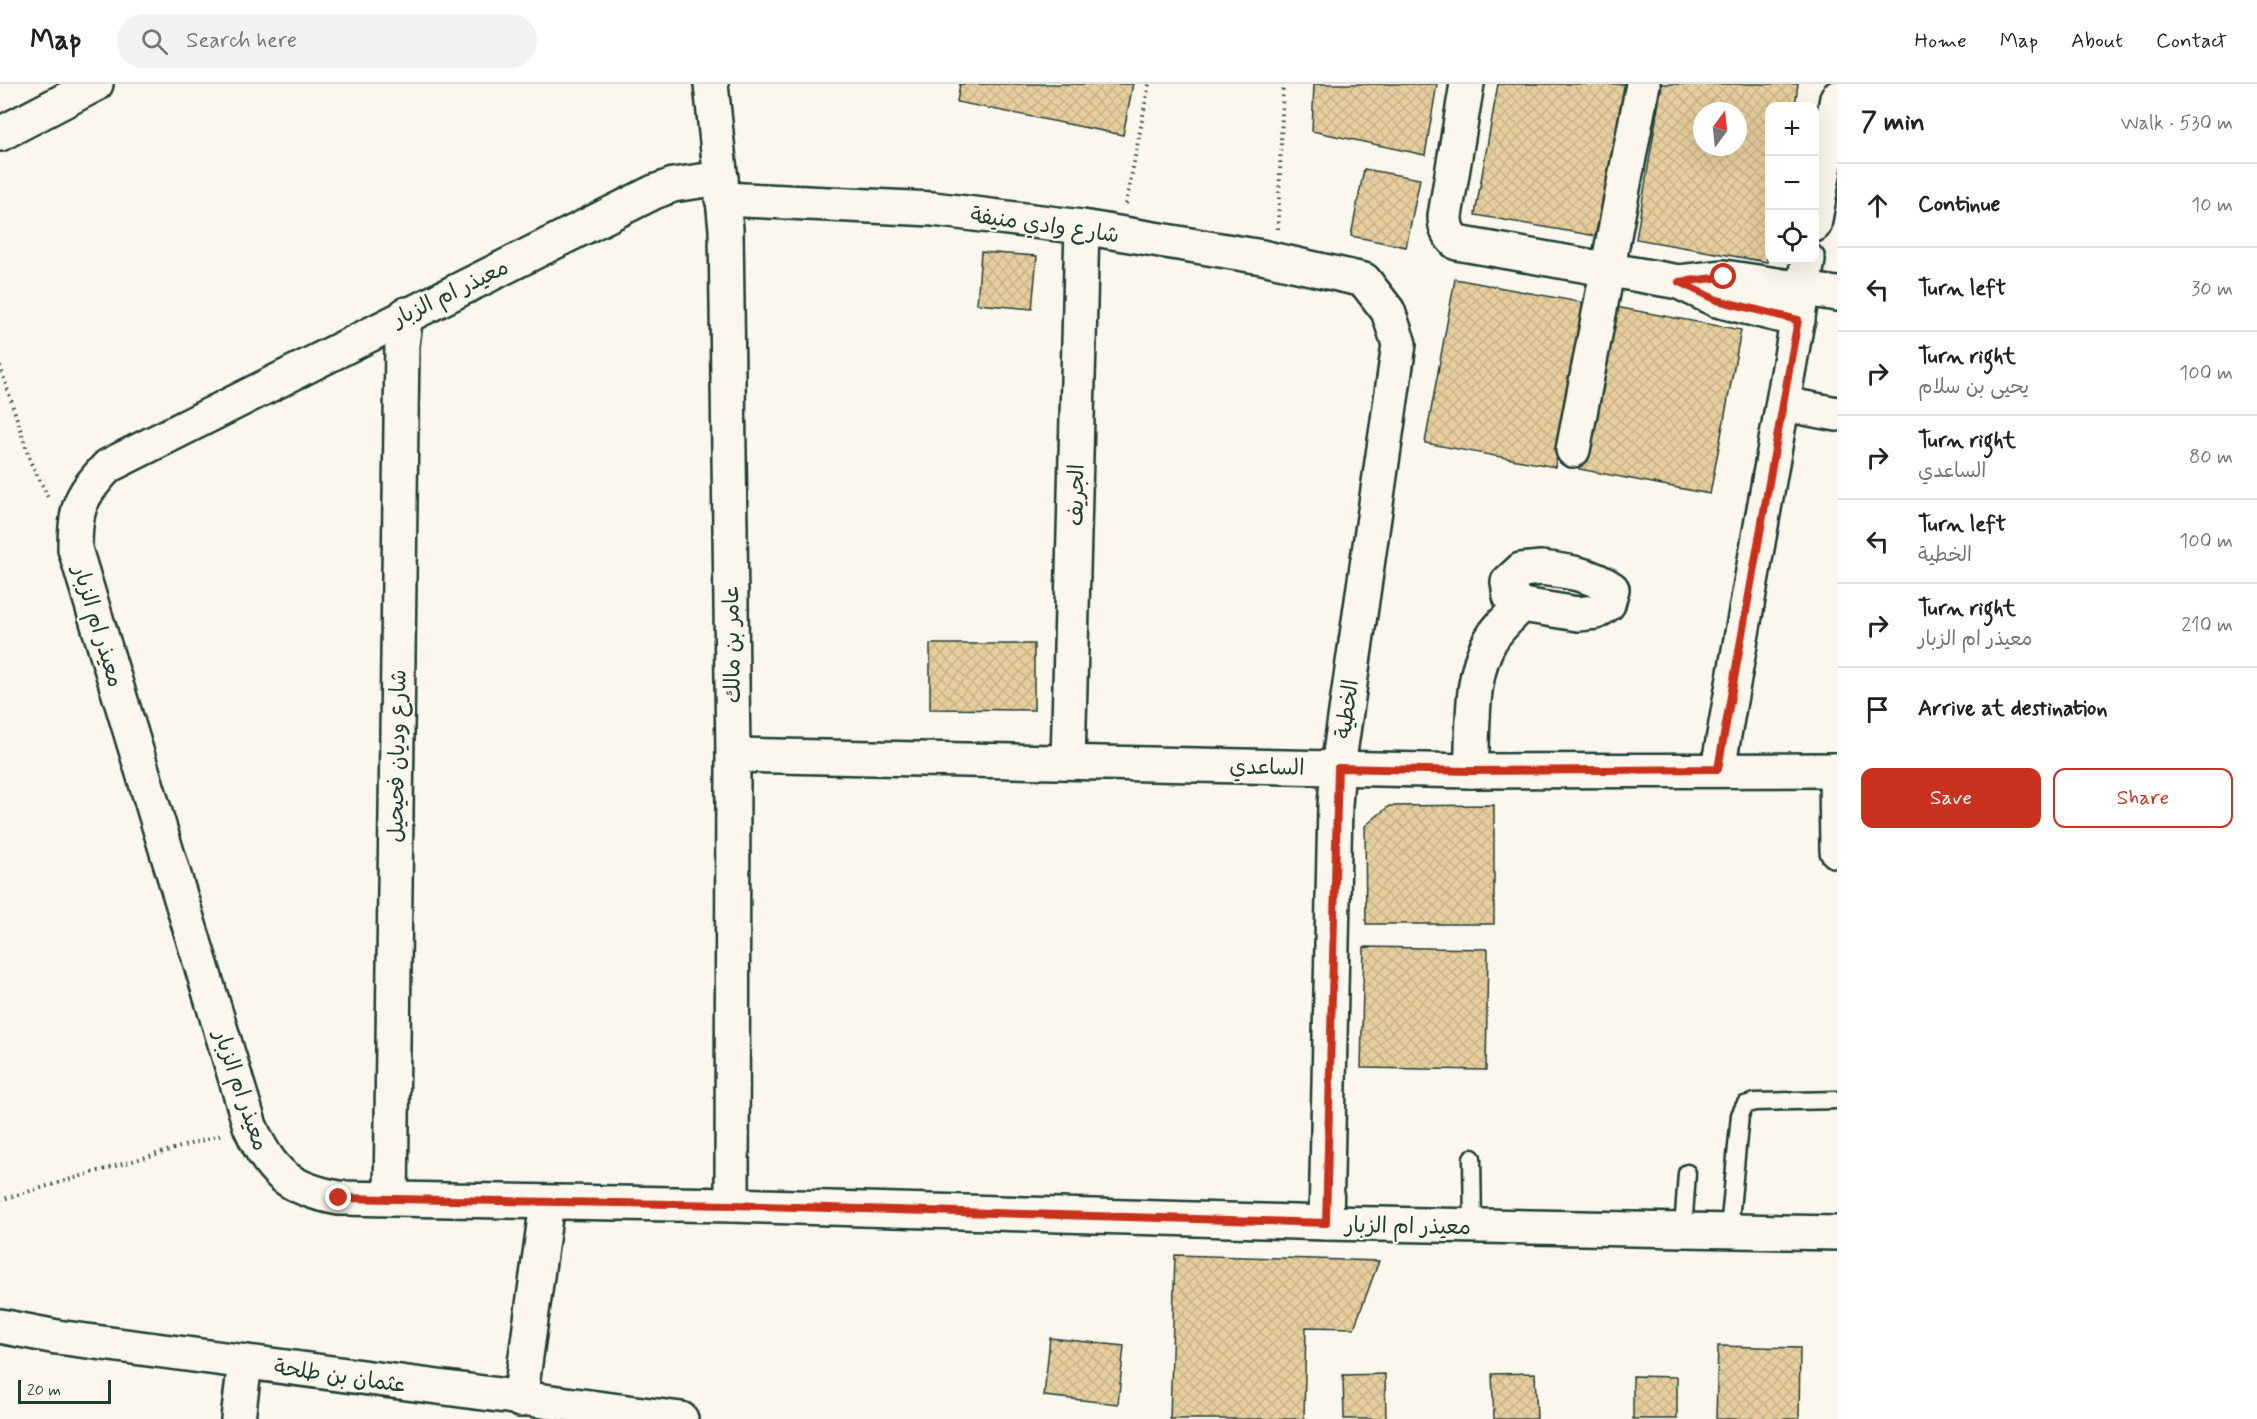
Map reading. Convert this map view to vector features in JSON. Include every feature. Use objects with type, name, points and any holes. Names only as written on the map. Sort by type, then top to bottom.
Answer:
[{"type":"street","points":[[0,134],[96,84]]},
{"type":"street","name":"عامر بن مالك","points":[[711,84],[726,229],[733,755],[732,1205]]},
{"type":"street","points":[[1467,84],[1445,226],[1449,236],[1457,243],[1679,282],[1724,277],[1837,294]]},
{"type":"street","points":[[1573,450],[1642,84]]},
{"type":"street","points":[[1819,210],[1832,156],[1837,98]]},
{"type":"street","name":"معيذر ام الزبار","points":[[722,188],[673,185],[654,192],[406,314],[108,466],[85,490],[75,520],[75,549],[250,1126],[262,1154],[282,1177],[309,1192],[339,1198],[732,1205],[1326,1223],[1837,1233]]},
{"type":"street","name":"شارع وادي منيفة","points":[[722,188],[933,209],[1082,227],[1277,260],[1364,280]]},
{"type":"street","name":"الجريف","points":[[1068,762],[1082,227]]},
{"type":"street","name":"الخطية","points":[[1326,1223],[1338,768],[1398,344],[1389,311],[1364,280]]},
{"type":"street","points":[[1718,769],[1803,289]]},
{"type":"street","name":"شارع وديان فحيحيل","points":[[391,1199],[402,345],[406,314]]},
{"type":"street","points":[[1783,404],[1837,414]]},
{"type":"street","points":[[1471,771],[1477,675],[1482,658],[1491,640],[1522,606]]},
{"type":"street","name":"الساعدي","points":[[733,755],[1471,771],[1836,770]]},
{"type":"street","points":[[1836,770],[1837,851]]},
{"type":"street","points":[[520,1400],[547,1203]]},
{"type":"street","name":"عثمان بن طلحة","points":[[0,1326],[57,1337],[520,1400],[681,1419]]},
{"type":"street","points":[[238,1419],[245,1362]]},
{"type":"lane","points":[[1729,1230],[1740,1115],[1745,1105],[1755,1102],[1837,1100]]},
{"type":"lane","points":[[1472,1158],[1473,1226]]},
{"type":"lane","points":[[1683,1230],[1687,1173]]},
{"type":"path","points":[[1119,233],[1138,154],[1149,84]]},
{"type":"path","points":[[1277,260],[1283,84]]},
{"type":"path","points":[[0,366],[32,463],[75,549]]},
{"type":"path","points":[[0,1200],[250,1126]]},
{"type":"building","points":[[960,84],[1133,84],[1123,135],[957,102]]},
{"type":"building","points":[[1314,84],[1437,84],[1425,155],[1312,131]]},
{"type":"building","points":[[1498,84],[1634,84],[1607,238],[1475,215]]},
{"type":"building","points":[[1662,84],[1798,84],[1796,102],[1765,102],[1765,262],[1636,239]]},
{"type":"building","points":[[1364,169],[1420,179],[1406,247],[1351,236]]},
{"type":"building","points":[[981,252],[1037,256],[1032,309],[977,304]]},
{"type":"building","points":[[1455,279],[1585,303],[1555,467],[1425,443]]},
{"type":"building","points":[[1610,306],[1741,330],[1710,494],[1579,469]]},
{"type":"building","points":[[930,644],[1034,644],[1034,710],[930,709]]},
{"type":"building","points":[[1494,805],[1494,924],[1366,924],[1365,826],[1389,806]]},
{"type":"building","points":[[1364,947],[1488,949],[1486,1070],[1361,1068]]},
{"type":"building","points":[[1175,1255],[1379,1261],[1354,1328],[1306,1327],[1304,1419],[1170,1419]]},
{"type":"building","points":[[1050,1338],[1124,1346],[1118,1404],[1044,1396]]},
{"type":"building","points":[[1718,1346],[1800,1348],[1799,1419],[1716,1419]]},
{"type":"building","points":[[1535,1373],[1537,1419],[1494,1419],[1492,1374]]},
{"type":"building","points":[[1385,1374],[1386,1419],[1344,1419],[1343,1375]]},
{"type":"building","points":[[1633,1376],[1677,1377],[1677,1419],[1633,1419]]},
{"type":"route","points":[[339,1198],[732,1205],[1326,1223],[1335,805],[1338,768],[1471,771],[1718,769],[1798,320],[1717,300],[1679,282],[1724,277]]}]
